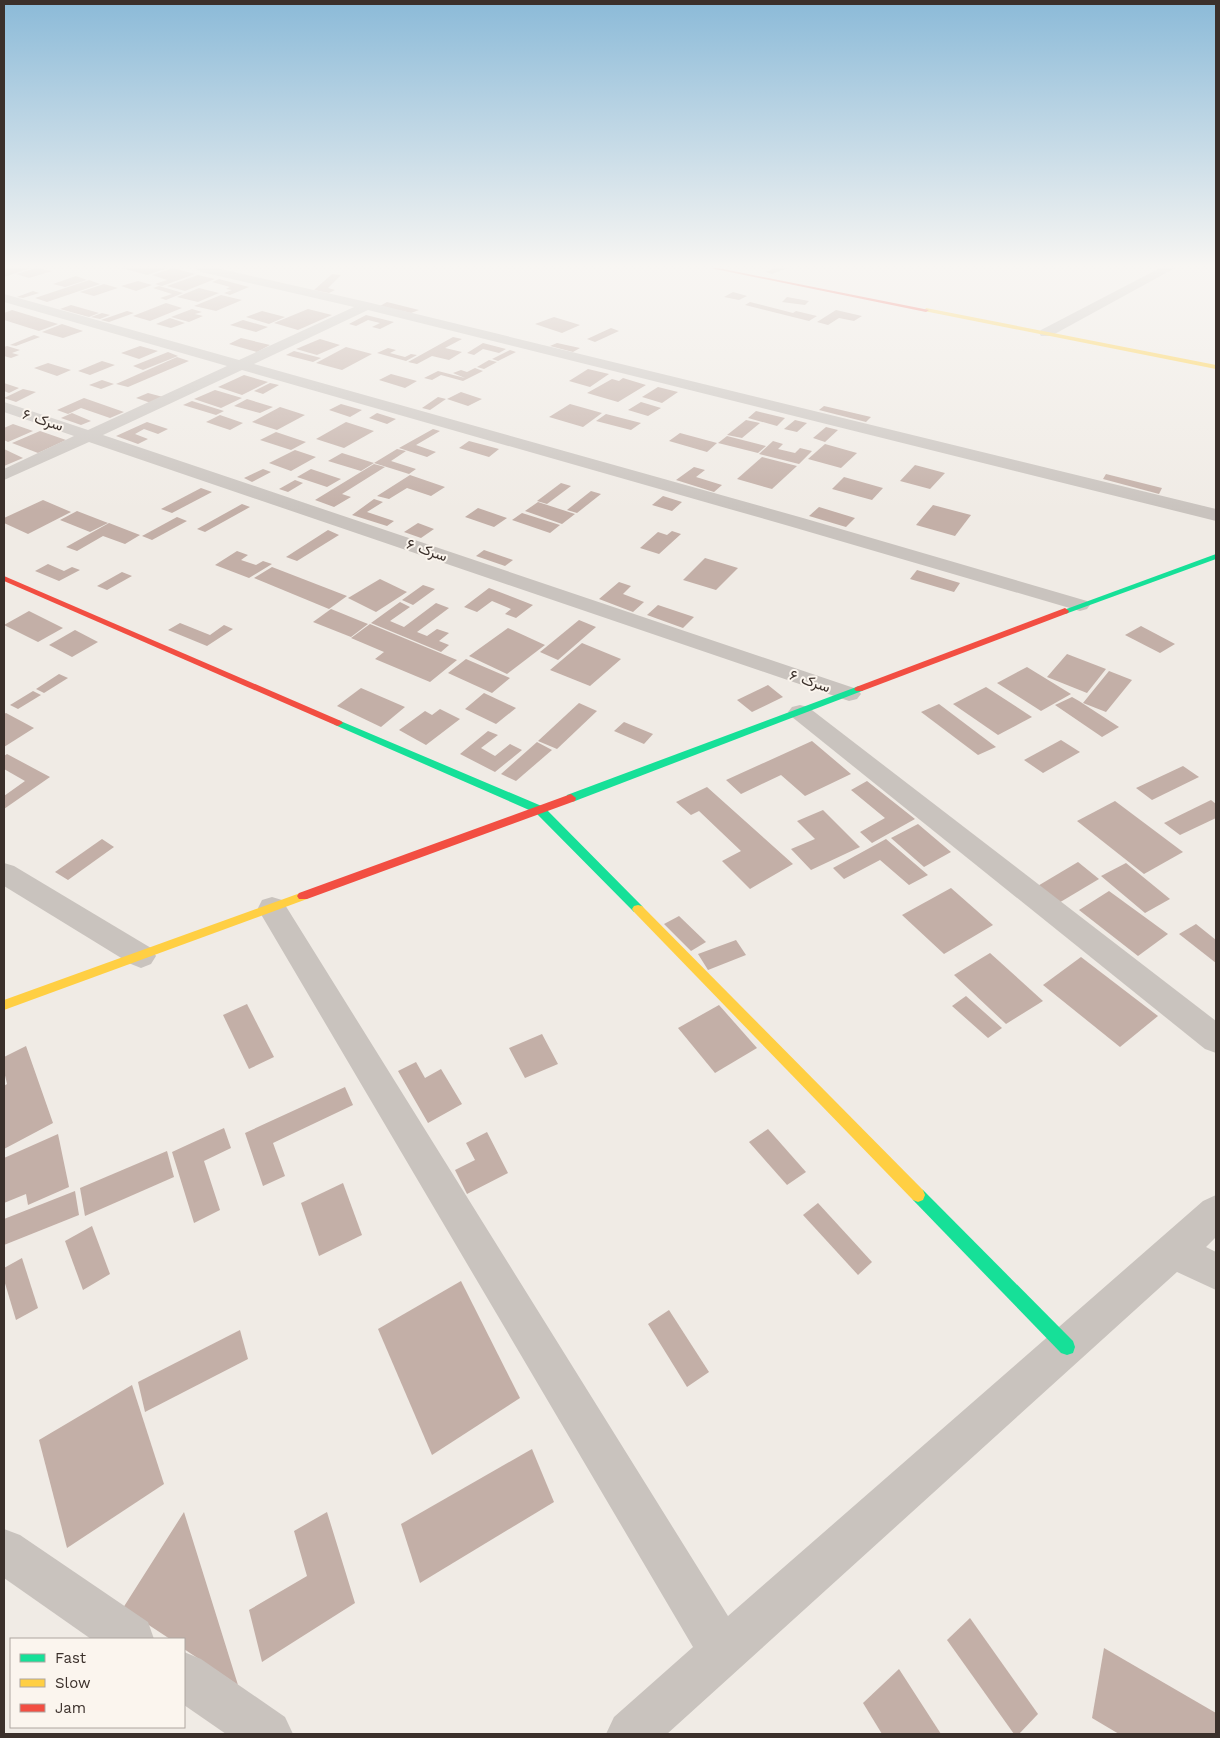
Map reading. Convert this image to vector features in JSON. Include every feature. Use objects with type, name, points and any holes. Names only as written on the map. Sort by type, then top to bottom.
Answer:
[{"type":"street","points":[[189,349],[1080,605]]},
{"type":"street","points":[[4,475],[275,349]]},
{"type":"street","points":[[542,349],[1216,515]]},
{"type":"street","points":[[1124,349],[1216,367]]},
{"type":"street","name":"سرک ۶","points":[[4,408],[849,694]]},
{"type":"street","points":[[4,1005],[540,810],[1080,605],[1216,556]]},
{"type":"street","points":[[4,578],[540,810],[1067,1347]]},
{"type":"street","points":[[800,712],[1216,1039]]},
{"type":"street","points":[[4,873],[141,956]]},
{"type":"street","points":[[272,908],[723,1652]]},
{"type":"street","points":[[631,1734],[1216,1213]]},
{"type":"street","points":[[1174,1251],[1216,1272]]},
{"type":"street","points":[[4,1551],[130,1638]]},
{"type":"street","points":[[185,1677],[268,1734]]},
{"type":"building","points":[[4,349],[20,350],[12,353],[19,355],[11,358],[4,356]]},
{"type":"building","points":[[132,349],[158,351],[139,359],[121,353]]},
{"type":"building","points":[[247,349],[262,349],[257,352]]},
{"type":"building","points":[[296,349],[331,349],[317,355]]},
{"type":"building","points":[[342,349],[354,349],[372,354],[342,370],[316,363]]},
{"type":"building","points":[[386,349],[392,349],[396,350],[390,353],[405,357],[411,354],[417,355],[406,361],[377,353]]},
{"type":"building","points":[[431,349],[450,349],[462,352],[449,360],[432,356],[417,364],[408,362]]},
{"type":"building","points":[[473,349],[483,349],[474,355],[467,353]]},
{"type":"building","points":[[483,349],[506,349],[499,353]]},
{"type":"building","points":[[562,349],[578,349],[573,352]]},
{"type":"building","points":[[510,350],[516,352],[498,361],[492,359]]},
{"type":"building","points":[[294,351],[321,358],[313,362],[286,355]]},
{"type":"building","points":[[168,352],[178,356],[143,370],[133,366]]},
{"type":"building","points":[[177,357],[189,361],[128,387],[116,384]]},
{"type":"building","points":[[489,360],[497,362],[484,369],[477,367]]},
{"type":"building","points":[[102,361],[115,365],[90,375],[78,371]]},
{"type":"building","points":[[48,363],[71,370],[57,376],[34,368]]},
{"type":"building","points":[[475,368],[483,371],[463,381],[441,375],[432,380],[424,378],[438,371],[465,378],[453,373],[461,370],[467,372]]},
{"type":"building","points":[[588,369],[609,374],[590,387],[569,381]]},
{"type":"building","points":[[391,374],[417,381],[405,388],[379,380]]},
{"type":"building","points":[[244,375],[268,382],[242,395],[218,387]]},
{"type":"building","points":[[623,378],[646,385],[618,402],[587,393],[612,379],[619,381]]},
{"type":"building","points":[[102,380],[114,384],[101,389],[89,385]]},
{"type":"building","points":[[4,383],[19,388],[9,393],[4,391]]},
{"type":"building","points":[[270,383],[279,385],[263,394],[254,391]]},
{"type":"building","points":[[658,387],[678,392],[662,403],[642,397]]},
{"type":"building","points":[[23,389],[36,392],[16,402],[4,398]]},
{"type":"building","points":[[215,390],[242,398],[221,408],[194,399]]},
{"type":"building","points":[[461,392],[482,399],[468,406],[447,399]]},
{"type":"building","points":[[148,393],[163,397],[151,403],[136,398]]},
{"type":"building","points":[[438,397],[446,399],[430,410],[422,408]]},
{"type":"building","points":[[84,398],[124,412],[110,418],[81,408],[68,414],[57,410]]},
{"type":"building","points":[[247,399],[273,407],[260,413],[234,406]]},
{"type":"building","points":[[192,401],[224,411],[216,415],[183,405]]},
{"type":"building","points":[[641,402],[661,408],[648,416],[628,410]]},
{"type":"building","points":[[341,404],[362,410],[350,417],[329,410]]},
{"type":"building","points":[[570,404],[602,413],[583,427],[549,417]]},
{"type":"building","points":[[824,406],[871,417],[866,422],[819,410]]},
{"type":"building","points":[[280,407],[305,415],[277,430],[252,422]]},
{"type":"building","points":[[756,411],[785,418],[777,426],[748,418]]},
{"type":"building","points":[[72,413],[91,421],[81,425],[61,418]]},
{"type":"building","points":[[377,413],[396,419],[387,424],[369,418]]},
{"type":"building","points":[[606,414],[641,423],[631,430],[596,421]]},
{"type":"building","points":[[220,415],[243,423],[230,430],[206,422]]},
{"type":"building","points":[[746,420],[760,423],[742,438],[727,435]]},
{"type":"building","points":[[795,420],[807,423],[797,432],[784,429]]},
{"type":"building","points":[[147,422],[168,429],[158,434],[144,429],[135,434],[148,439],[138,444],[116,436]]},
{"type":"building","points":[[346,422],[374,431],[344,448],[316,439]]},
{"type":"building","points":[[13,424],[33,431],[8,442],[4,440],[4,428]]},
{"type":"building","points":[[826,427],[838,430],[825,442],[813,438]]},
{"type":"building","points":[[433,429],[440,431],[416,445],[436,452],[427,457],[399,448]]},
{"type":"building","points":[[40,431],[66,440],[38,453],[12,443]]},
{"type":"building","points":[[276,432],[306,442],[291,450],[260,440]]},
{"type":"building","points":[[680,433],[717,443],[707,452],[669,441]]},
{"type":"building","points":[[727,436],[766,446],[758,453],[718,443]]},
{"type":"building","points":[[469,441],[499,449],[489,457],[459,448]]},
{"type":"building","points":[[773,441],[783,444],[778,449],[795,453],[800,448],[812,451],[799,464],[759,454]]},
{"type":"building","points":[[825,444],[857,453],[841,468],[808,459]]},
{"type":"building","points":[[4,449],[23,458],[4,466]]},
{"type":"building","points":[[397,449],[406,451],[391,461],[416,469],[409,474],[374,463]]},
{"type":"building","points":[[295,450],[316,457],[291,471],[269,463]]},
{"type":"building","points":[[342,453],[374,463],[361,471],[328,461]]},
{"type":"building","points":[[762,457],[797,466],[772,489],[737,479]]},
{"type":"building","points":[[374,464],[385,467],[342,494],[351,497],[334,507],[315,500]]},
{"type":"building","points":[[915,465],[945,473],[930,489],[900,481]]},
{"type":"building","points":[[694,467],[705,470],[696,477],[722,485],[714,492],[676,480]]},
{"type":"building","points":[[263,469],[271,472],[252,482],[244,478]]},
{"type":"building","points":[[311,469],[341,479],[327,487],[297,477]]},
{"type":"building","points":[[1106,474],[1162,488],[1159,494],[1103,479]]},
{"type":"building","points":[[410,475],[445,487],[431,496],[407,488],[389,499],[377,496]]},
{"type":"building","points":[[844,477],[883,488],[872,500],[832,489]]},
{"type":"building","points":[[295,480],[303,483],[288,492],[279,489]]},
{"type":"building","points":[[561,483],[571,486],[547,504],[537,501]]},
{"type":"building","points":[[201,488],[212,492],[172,513],[161,509]]},
{"type":"building","points":[[591,491],[601,494],[577,513],[567,510]]},
{"type":"building","points":[[663,496],[682,502],[672,511],[652,505]]},
{"type":"building","points":[[374,499],[383,502],[367,512],[394,521],[387,526],[352,515]]},
{"type":"building","points":[[43,500],[71,512],[28,534],[4,523],[4,518]]},
{"type":"building","points":[[538,502],[575,514],[562,524],[525,511]]},
{"type":"building","points":[[242,504],[250,507],[205,532],[197,529]]},
{"type":"building","points":[[933,505],[971,515],[955,536],[916,525]]},
{"type":"building","points":[[819,507],[855,518],[846,527],[809,516]]},
{"type":"building","points":[[478,508],[507,518],[494,527],[465,517]]},
{"type":"building","points":[[77,511],[108,523],[90,532],[60,520]]},
{"type":"building","points":[[522,513],[560,525],[550,533],[512,520]]},
{"type":"building","points":[[177,517],[187,521],[152,540],[142,536]]},
{"type":"building","points":[[109,523],[140,535],[125,544],[103,536],[77,551],[66,547]]},
{"type":"building","points":[[418,523],[434,529],[421,538],[404,532]]},
{"type":"building","points":[[328,530],[339,535],[297,561],[286,557]]},
{"type":"building","points":[[672,531],[681,534],[659,554],[640,548],[658,532],[667,535]]},
{"type":"building","points":[[484,550],[513,560],[505,566],[476,556]]},
{"type":"building","points":[[237,551],[248,555],[241,560],[256,565],[263,561],[272,564],[249,578],[215,565]]},
{"type":"building","points":[[705,558],[738,568],[716,590],[683,580]]},
{"type":"building","points":[[48,564],[64,571],[72,567],[80,570],[59,581],[35,571]]},
{"type":"building","points":[[272,567],[347,596],[329,609],[254,578]]},
{"type":"building","points":[[917,570],[960,583],[954,592],[910,579]]},
{"type":"building","points":[[122,572],[132,576],[107,590],[97,586]]},
{"type":"building","points":[[380,579],[407,592],[376,612],[348,598]]},
{"type":"building","points":[[619,582],[631,586],[623,594],[644,602],[633,612],[599,599]]},
{"type":"building","points":[[423,585],[435,589],[413,605],[402,600]]},
{"type":"building","points":[[489,588],[533,605],[516,618],[505,614],[511,609],[492,601],[477,612],[464,607]]},
{"type":"building","points":[[400,602],[410,607],[390,621],[404,627],[436,603],[449,608],[417,632],[427,636],[437,629],[449,633],[439,641],[449,645],[441,652],[371,623]]},
{"type":"building","points":[[658,605],[694,617],[683,628],[647,615]]},
{"type":"building","points":[[331,609],[368,624],[351,637],[313,622]]},
{"type":"building","points":[[29,611],[63,628],[38,642],[4,625]]},
{"type":"building","points":[[579,620],[596,627],[558,660],[540,652]]},
{"type":"building","points":[[180,623],[210,635],[224,625],[233,629],[207,646],[168,630]]},
{"type":"building","points":[[370,624],[457,660],[430,682],[375,659],[384,652],[351,638]]},
{"type":"building","points":[[1141,626],[1175,644],[1160,653],[1125,635]]},
{"type":"building","points":[[508,628],[545,645],[507,674],[469,656]]},
{"type":"building","points":[[75,630],[98,642],[72,657],[49,645]]},
{"type":"building","points":[[582,643],[621,659],[590,686],[550,670]]},
{"type":"building","points":[[1067,654],[1106,669],[1087,693],[1047,677]]},
{"type":"building","points":[[466,659],[510,678],[492,693],[448,673]]},
{"type":"building","points":[[1027,667],[1071,694],[1041,711],[997,683]]},
{"type":"building","points":[[1109,671],[1132,680],[1106,712],[1083,703]]},
{"type":"building","points":[[59,674],[68,678],[44,693],[36,689]]},
{"type":"building","points":[[768,685],[783,697],[752,712],[737,700]]},
{"type":"building","points":[[986,687],[1032,717],[998,735],[953,704]]},
{"type":"building","points":[[361,688],[405,707],[381,727],[337,706]]},
{"type":"building","points":[[33,691],[41,695],[18,709],[10,705]]},
{"type":"building","points":[[484,693],[516,708],[496,724],[465,709]]},
{"type":"building","points":[[1072,697],[1119,727],[1102,737],[1055,705]]},
{"type":"building","points":[[579,703],[597,711],[557,749],[538,741]]},
{"type":"building","points":[[939,704],[996,747],[978,755],[921,712]]},
{"type":"building","points":[[440,709],[460,719],[426,745],[399,730],[425,711],[432,715]]},
{"type":"building","points":[[6,713],[34,728],[4,747],[4,714]]},
{"type":"building","points":[[624,722],[653,734],[644,744],[614,731]]},
{"type":"building","points":[[488,731],[498,735],[481,748],[495,756],[510,744],[522,750],[495,772],[460,754]]},
{"type":"building","points":[[1061,740],[1080,752],[1043,773],[1024,760]]},
{"type":"building","points":[[812,741],[851,774],[805,796],[781,775],[741,794],[726,780]]},
{"type":"building","points":[[537,742],[552,750],[516,781],[501,774]]},
{"type":"building","points":[[7,754],[50,777],[4,809],[4,796],[25,781],[4,769],[4,756]]},
{"type":"building","points":[[1183,766],[1199,777],[1152,800],[1136,788]]},
{"type":"building","points":[[867,781],[915,819],[872,843],[860,832],[885,818],[851,790]]},
{"type":"building","points":[[707,787],[793,864],[750,889],[722,861],[741,851],[699,811],[691,815],[676,802]]},
{"type":"building","points":[[1211,800],[1216,804],[1216,818],[1180,835],[1164,823]]},
{"type":"building","points":[[1115,801],[1183,852],[1144,874],[1077,821]]},
{"type":"building","points":[[823,810],[860,847],[811,870],[791,849],[815,839],[797,821]]},
{"type":"building","points":[[918,824],[951,852],[924,867],[891,838]]},
{"type":"building","points":[[102,839],[114,847],[68,880],[55,872]]},
{"type":"building","points":[[886,839],[928,875],[909,885],[880,860],[844,879],[833,868]]},
{"type":"building","points":[[1078,862],[1099,879],[1052,907],[1031,890]]},
{"type":"building","points":[[1126,863],[1170,899],[1145,913],[1101,876]]},
{"type":"building","points":[[951,888],[993,925],[944,954],[902,915]]},
{"type":"building","points":[[1109,891],[1168,934],[1138,956],[1079,910]]},
{"type":"building","points":[[679,916],[706,942],[691,951],[664,924]]},
{"type":"building","points":[[1196,924],[1216,940],[1216,963],[1179,934]]},
{"type":"building","points":[[736,940],[746,955],[708,970],[698,954]]},
{"type":"building","points":[[990,953],[1043,1001],[1006,1024],[954,975]]},
{"type":"building","points":[[1081,957],[1158,1016],[1120,1047],[1043,985]]},
{"type":"building","points":[[966,996],[1002,1028],[988,1038],[952,1006]]},
{"type":"building","points":[[247,1004],[274,1057],[249,1069],[223,1015]]},
{"type":"building","points":[[719,1005],[757,1048],[715,1073],[678,1028]]},
{"type":"building","points":[[542,1034],[558,1064],[525,1078],[509,1048]]},
{"type":"building","points":[[26,1046],[53,1123],[4,1149],[4,1086],[7,1084],[4,1071],[4,1057]]},
{"type":"building","points":[[416,1062],[425,1078],[441,1069],[462,1104],[428,1123],[398,1071]]},
{"type":"building","points":[[345,1087],[353,1105],[273,1143],[285,1176],[263,1186],[245,1133]]},
{"type":"building","points":[[224,1128],[231,1148],[204,1161],[220,1210],[194,1223],[172,1152]]},
{"type":"building","points":[[768,1129],[806,1172],[787,1185],[749,1142]]},
{"type":"building","points":[[487,1132],[508,1173],[467,1194],[455,1170],[475,1160],[466,1143]]},
{"type":"building","points":[[58,1134],[69,1187],[28,1205],[26,1194],[4,1203],[4,1158]]},
{"type":"building","points":[[167,1151],[174,1177],[85,1216],[80,1188]]},
{"type":"building","points":[[343,1183],[362,1235],[319,1256],[301,1203]]},
{"type":"building","points":[[75,1191],[79,1215],[4,1245],[4,1219]]},
{"type":"building","points":[[818,1203],[872,1262],[858,1275],[803,1215]]},
{"type":"building","points":[[92,1226],[110,1274],[83,1290],[65,1241]]},
{"type":"building","points":[[22,1258],[38,1308],[16,1320],[4,1280],[4,1268]]},
{"type":"building","points":[[461,1281],[520,1398],[432,1455],[378,1329]]},
{"type":"building","points":[[669,1310],[709,1372],[687,1387],[648,1324]]},
{"type":"building","points":[[240,1330],[248,1359],[145,1412],[138,1382]]},
{"type":"building","points":[[132,1385],[164,1484],[67,1548],[39,1440]]},
{"type":"building","points":[[532,1449],[554,1502],[420,1583],[401,1524]]},
{"type":"building","points":[[184,1512],[238,1685],[185,1650],[185,1638],[168,1638],[123,1608]]},
{"type":"building","points":[[327,1512],[355,1603],[262,1662],[249,1610],[307,1576],[294,1531]]},
{"type":"building","points":[[970,1618],[1038,1714],[1019,1734],[1014,1734],[947,1640]]},
{"type":"building","points":[[1104,1648],[1216,1713],[1216,1734],[1119,1734],[1092,1718]]},
{"type":"building","points":[[899,1669],[941,1734],[882,1734],[863,1703]]},
{"type":"traffic: fast","points":[[1065,611],[1216,556]]},
{"type":"traffic: fast","points":[[571,798],[859,689]]},
{"type":"traffic: fast","points":[[338,723],[540,810],[638,909]]},
{"type":"traffic: fast","points":[[918,1195],[1067,1347]]},
{"type":"traffic: slow","points":[[1125,349],[1216,367]]},
{"type":"traffic: slow","points":[[4,1005],[303,896]]},
{"type":"traffic: slow","points":[[638,909],[918,1195]]},
{"type":"traffic: jam","points":[[4,578],[338,723]]},
{"type":"traffic: jam","points":[[859,689],[1065,611]]},
{"type":"traffic: jam","points":[[303,896],[571,798]]}]
